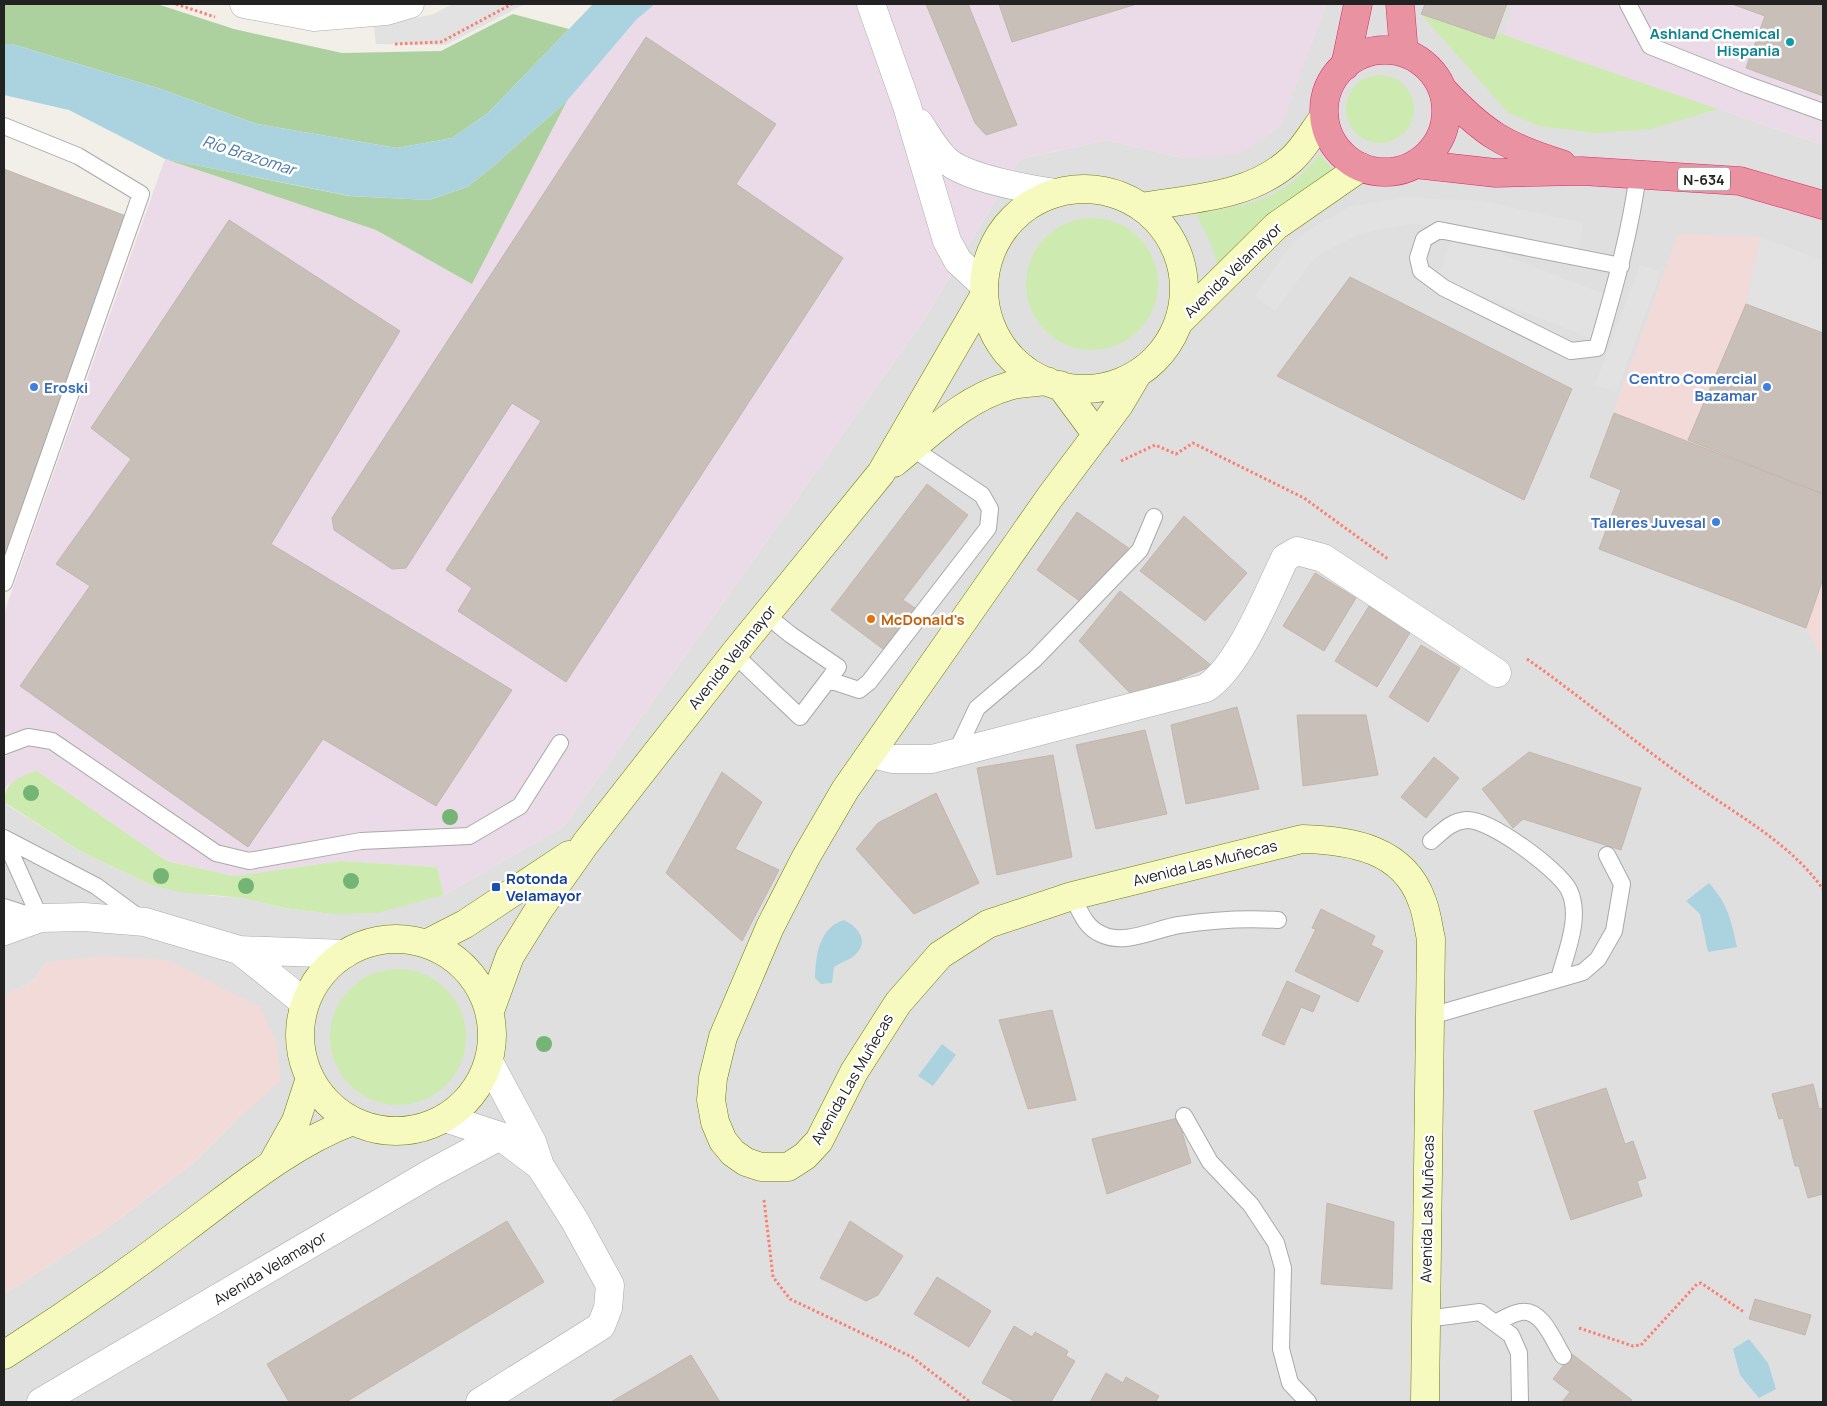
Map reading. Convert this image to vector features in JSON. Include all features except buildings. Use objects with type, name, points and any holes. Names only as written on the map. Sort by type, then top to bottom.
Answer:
[{"type":"highway","name":"N-634","points":[[1344,66],[1358,4]]},
{"type":"highway","points":[[1400,4],[1404,53]]},
{"type":"highway","name":"N-634","points":[[1442,89],[1446,106],[1445,123],[1439,140],[1429,154],[1415,164],[1398,170],[1379,172],[1361,167],[1347,159],[1336,147],[1328,132],[1324,117],[1326,98],[1333,80],[1344,66],[1363,54],[1383,50],[1404,53],[1420,61],[1433,73],[1442,89],[1471,120],[1498,140],[1532,155],[1582,171]]},
{"type":"highway","name":"N-634","points":[[1415,164],[1496,173],[1582,171],[1740,181],[1823,205]]},
{"type":"street","points":[[244,4],[314,17],[386,11],[410,4]]},
{"type":"street","points":[[871,4],[907,106],[947,241],[958,261],[984,290],[990,323],[1004,347],[1023,367],[1054,383],[1073,388],[1102,388],[1138,373],[1158,356],[1174,334],[1179,322],[1184,290],[1179,258],[1165,230],[1142,208],[1116,194],[1101,191],[1071,190],[1056,193],[1028,206],[1005,227],[990,255],[984,290],[881,473]]},
{"type":"street","points":[[907,106],[945,159],[973,174],[1013,186],[1056,193]]},
{"type":"street","points":[[1142,208],[1229,193],[1264,180],[1293,159],[1324,117]]},
{"type":"street","name":"Avenida Velamayor","points":[[1179,322],[1276,226],[1361,167]]},
{"type":"street","name":"Avenida Las Muñecas","points":[[1138,373],[1119,405],[1050,496],[872,754],[845,790],[806,857],[770,927],[744,984],[719,1052],[713,1078],[711,1100],[715,1122],[723,1141],[733,1153],[746,1162],[761,1167],[788,1167],[805,1156],[819,1141],[874,1037],[898,1003],[940,955],[988,924],[1072,896],[1302,839],[1333,840],[1358,844],[1378,851],[1396,863],[1412,882],[1422,901],[1431,938],[1425,1402]]},
{"type":"street","points":[[1054,383],[1096,435]]},
{"type":"street","points":[[881,473],[960,409],[982,395],[1011,385],[1054,383]]},
{"type":"street","name":"Avenida Velamayor","points":[[490,1011],[510,956],[538,911],[586,843],[734,654],[881,473]]},
{"type":"street","points":[[872,754],[892,760],[932,759],[1206,688],[1218,681],[1242,644],[1286,558],[1297,551],[1323,558],[1497,673]]},
{"type":"street","name":"Avenida Velamayor","points":[[426,944],[465,924],[497,904],[586,843]]},
{"type":"street","points":[[4,930],[40,918],[84,917],[145,922],[239,950],[345,954]]},
{"type":"street","points":[[406,939],[426,944],[455,958],[477,982],[490,1011],[493,1036],[490,1062],[479,1084],[464,1104],[445,1118],[423,1128],[399,1131],[376,1129],[353,1121],[336,1110],[310,1078],[303,1060],[300,1041],[305,1003],[315,984],[324,973],[345,954],[364,944],[384,940],[406,939]]},
{"type":"street","points":[[239,950],[305,1003]]},
{"type":"street","points":[[480,1402],[601,1326],[608,1308],[610,1285],[575,1221],[540,1166],[532,1142],[490,1062]]},
{"type":"street","points":[[271,1165],[296,1121],[310,1078]]},
{"type":"street","points":[[445,1118],[500,1136],[540,1166]]},
{"type":"street","points":[[4,1355],[118,1279],[271,1165],[320,1134],[353,1121]]},
{"type":"street","name":"Avenida Velamayor","points":[[41,1402],[431,1173],[500,1136]]},
{"type":"lane","points":[[1628,4],[1650,46],[1748,85],[1823,112]]},
{"type":"lane","points":[[4,126],[78,156],[141,194],[4,583]]},
{"type":"lane","points":[[1621,266],[1439,230],[1424,239],[1418,258],[1421,271],[1444,288],[1571,351],[1597,348],[1621,266],[1630,229],[1638,174]]},
{"type":"lane","points":[[829,680],[859,690],[869,682],[988,528],[990,509],[982,495],[912,448]]},
{"type":"lane","points":[[960,752],[960,744],[977,708],[1035,659],[1140,550],[1154,517]]},
{"type":"lane","points":[[734,654],[800,717],[838,667],[791,635],[766,615]]},
{"type":"lane","points":[[4,746],[28,737],[52,741],[216,852],[249,861],[361,841],[469,836],[520,806],[560,743]]},
{"type":"lane","points":[[1431,841],[1450,823],[1469,820],[1508,836],[1547,864],[1568,889],[1575,916],[1559,979]]},
{"type":"lane","points":[[4,839],[40,918]]},
{"type":"lane","points":[[4,839],[96,886],[145,922]]},
{"type":"lane","points":[[1431,1016],[1582,972],[1598,959],[1614,931],[1622,884],[1607,855]]},
{"type":"lane","points":[[1072,896],[1087,926],[1110,938],[1128,938],[1177,926],[1241,918],[1278,920]]},
{"type":"lane","points":[[4,907],[40,918]]},
{"type":"lane","points":[[1184,1116],[1210,1162],[1251,1205],[1276,1243],[1283,1268],[1281,1350],[1290,1383],[1308,1402]]},
{"type":"lane","points":[[1495,1323],[1522,1311],[1540,1318],[1562,1356]]},
{"type":"lane","points":[[1426,1319],[1480,1312],[1511,1335],[1519,1354],[1520,1402]]},
{"type":"path","points":[[1117,465],[1123,459],[1155,445],[1176,454],[1193,443]]},
{"type":"path","points":[[761,1167],[773,1277],[790,1299],[912,1357],[970,1402]]},
{"type":"path","points":[[1540,1318],[1558,1321],[1633,1346],[1641,1345],[1697,1284],[1701,1283],[1744,1312]]},
{"type":"shaded area","points":[[452,4],[525,4],[446,45],[376,44],[374,27],[434,14]]},
{"type":"shaded area","points":[[655,4],[1326,4],[1281,127],[1239,154],[1183,158],[1107,140],[1020,159],[923,321],[564,826],[444,895],[437,867],[341,861],[234,876],[167,861],[37,771],[7,786],[4,791],[4,613],[165,159],[376,230],[472,283],[567,101],[637,19]]},
{"type":"shaded area","points":[[1326,4],[1514,4],[1505,35],[1823,145],[1823,1402],[4,1402],[4,1294],[106,1229],[193,1163],[234,1122],[47,962],[31,983],[4,995],[4,803],[80,851],[149,884],[213,896],[242,898],[284,908],[332,914],[444,895],[564,826],[923,321],[1020,159],[1107,140],[1183,158],[1312,42]]},
{"type":"shaded area","name":"Ashland Chemical Hispania","points":[[1514,4],[1823,4],[1823,145],[1504,35]]},
{"type":"shaded area","points":[[1405,197],[1483,201],[1583,223],[1579,250],[1484,229],[1408,224],[1360,234],[1326,251],[1312,261],[1275,311],[1255,296],[1292,243],[1309,230],[1349,207]]},
{"type":"shaded area","points":[[1678,234],[1760,237],[1823,261],[1823,658],[1806,628],[1599,549],[1621,490],[1590,477]]},
{"type":"shaded area","points":[[1454,235],[1606,295],[1590,338],[1437,278]]},
{"type":"shaded area","points":[[1760,237],[1823,261],[1823,332],[1746,304]]},
{"type":"shaded area","points":[[1640,265],[1661,272],[1616,393],[1595,385]]},
{"type":"shaded area","points":[[101,956],[168,960],[261,1008],[277,1044],[281,1080],[234,1122],[193,1163],[106,1229],[4,1294],[4,995],[31,983],[47,962]]},
{"type":"green space","points":[[4,4],[157,4],[234,29],[342,53],[441,51],[513,14],[569,29],[488,113],[452,138],[397,148],[257,124],[158,88],[12,44],[4,44]]},
{"type":"green space","points":[[1421,14],[1504,35],[1718,109],[1651,129],[1594,133],[1539,126],[1508,113]]},
{"type":"green space","points":[[1380,75],[1393,78],[1404,85],[1411,96],[1414,109],[1411,122],[1404,133],[1393,140],[1380,143],[1367,140],[1356,133],[1349,122],[1346,109],[1349,96],[1356,85],[1367,78]]},
{"type":"green space","points":[[567,101],[472,284],[376,230],[165,159],[349,196],[429,200],[467,187]]},
{"type":"green space","points":[[1320,154],[1337,175],[1275,211],[1249,233],[1218,267],[1212,246],[1196,214],[1234,207],[1265,198],[1293,182]]},
{"type":"green space","points":[[1092,218],[1105,219],[1117,223],[1139,237],[1153,259],[1157,271],[1157,297],[1153,309],[1139,331],[1117,345],[1105,349],[1092,350],[1079,349],[1067,345],[1045,331],[1031,309],[1027,297],[1026,284],[1027,271],[1031,259],[1045,237],[1067,223],[1079,219]]},
{"type":"green space","points":[[37,771],[167,861],[234,876],[341,861],[437,867],[444,895],[377,913],[332,914],[284,908],[242,898],[179,892],[149,884],[80,851],[4,802],[7,789],[14,781]]},
{"type":"green space","points":[[398,969],[424,975],[446,989],[460,1011],[466,1037],[460,1063],[446,1085],[424,1099],[398,1105],[372,1099],[350,1085],[336,1063],[330,1037],[336,1011],[350,989],[372,975]]},
{"type":"water","name":"Río Brazomar","points":[[593,4],[655,4],[637,19],[567,101],[490,169],[467,187],[429,200],[350,196],[165,159],[69,110],[4,95],[4,44],[12,44],[158,88],[257,124],[397,148],[452,138],[488,113]]},
{"type":"water","points":[[1709,883],[1725,905],[1737,947],[1708,952],[1700,914],[1686,901]]},
{"type":"water","points":[[844,920],[858,930],[862,945],[853,957],[834,967],[832,983],[821,984],[815,978],[816,960],[820,943],[829,929]]},
{"type":"water","points":[[942,1044],[956,1055],[933,1086],[918,1076]]},
{"type":"water","points":[[1749,1339],[1768,1363],[1776,1389],[1759,1398],[1740,1375],[1733,1349]]},
{"type":"place","name":"Ashland Chemical Hispania","points":[[1790,42]]},
{"type":"place","name":"Eroski","points":[[34,387]]},
{"type":"place","name":"Centro Comercial Bazamar","points":[[1767,387]]},
{"type":"place","name":"Talleres Juvesal","points":[[1716,522]]},
{"type":"place","name":"McDonald's","points":[[871,619]]},
{"type":"place","name":"Rotonda Velamayor","points":[[496,887]]}]
